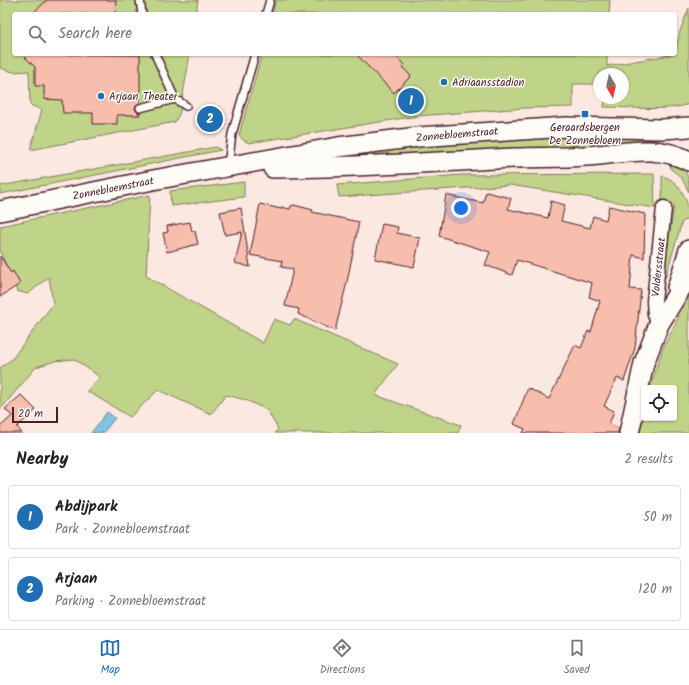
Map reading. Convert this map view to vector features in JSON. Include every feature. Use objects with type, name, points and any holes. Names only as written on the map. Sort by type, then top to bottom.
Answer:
[{"type":"main road","name":"Zonnebloemstraat","points":[[0,211],[153,180],[338,147],[418,137],[485,131],[566,127],[663,129],[689,127]]},
{"type":"main road","points":[[336,168],[329,166],[325,158],[328,151],[338,147]]},
{"type":"main road","name":"Zonnebloemstraat","points":[[227,168],[336,168],[517,158],[585,156],[647,150],[669,152],[689,161]]},
{"type":"main road","name":"Voldersstraat","points":[[672,303],[689,250]]},
{"type":"main road","name":"Voldersstraat","points":[[629,433],[644,363],[660,324],[689,275]]},
{"type":"street","name":"Voldersstraat","points":[[660,324],[655,315],[654,301],[664,208]]},
{"type":"lane","points":[[140,0],[142,12]]},
{"type":"lane","points":[[267,12],[270,0]]},
{"type":"lane","points":[[156,56],[176,99],[186,106]]},
{"type":"lane","points":[[227,168],[232,134],[254,56]]},
{"type":"lane","points":[[140,108],[176,99]]},
{"type":"green space","points":[[0,0],[198,0],[196,12],[12,12],[12,56],[190,56],[180,112],[175,122],[30,150],[42,110],[30,105],[29,71],[13,72],[0,68]]},
{"type":"green space","points":[[276,0],[610,0],[609,12],[273,12]]},
{"type":"green space","points":[[689,8],[689,104],[680,106],[670,108],[604,107],[604,104],[629,104],[629,68],[593,68],[593,84],[573,84],[573,107],[524,108],[417,116],[249,143],[243,140],[239,135],[261,56],[607,56],[607,66],[664,56],[677,56],[677,45],[680,31]]},
{"type":"green space","points":[[657,135],[658,145],[334,160],[334,156],[446,138]]},
{"type":"green space","points":[[216,147],[221,150],[0,194],[0,186]]},
{"type":"green space","points":[[670,163],[680,163],[688,177],[689,192],[681,177],[671,169]]},
{"type":"green space","points":[[654,174],[655,208],[510,185],[339,197],[337,185],[462,175]]},
{"type":"green space","points":[[662,176],[674,182],[682,192],[689,211],[689,218],[682,222],[665,278],[663,277],[674,205],[662,202]]},
{"type":"green space","points":[[244,182],[244,197],[171,206],[170,191]]},
{"type":"green space","points":[[150,195],[146,276],[263,343],[274,319],[290,325],[294,319],[398,364],[375,395],[461,425],[458,433],[275,433],[278,429],[267,410],[246,400],[226,395],[211,414],[158,390],[130,417],[87,391],[100,377],[74,359],[55,361],[36,367],[0,410],[0,368],[12,359],[53,304],[49,277],[28,294],[17,291],[0,251],[0,226]]},
{"type":"green space","points":[[689,296],[689,433],[640,433],[643,421],[677,421],[677,385],[651,385],[663,348]]},
{"type":"water","points":[[107,412],[115,418],[103,433],[91,433]]},
{"type":"building","points":[[47,0],[116,0],[115,12],[34,12]]},
{"type":"building","points":[[24,56],[140,56],[140,103],[136,105],[135,109],[140,115],[117,115],[117,124],[93,124],[93,113],[63,113],[62,100],[44,99],[44,86],[35,86],[35,67]]},
{"type":"building","points":[[358,56],[396,56],[404,65],[402,67],[411,76],[394,93]]},
{"type":"building","points":[[486,192],[511,198],[508,209],[548,218],[551,201],[565,205],[561,221],[590,228],[593,216],[606,220],[609,206],[645,214],[644,258],[633,255],[630,289],[641,290],[635,348],[624,381],[617,378],[604,406],[614,411],[609,424],[619,428],[618,433],[523,433],[525,429],[514,424],[528,388],[549,399],[575,345],[581,348],[588,331],[591,332],[600,301],[589,297],[592,283],[517,260],[512,275],[485,265],[490,252],[439,236],[446,195],[483,203]]},
{"type":"building","points":[[260,204],[281,209],[281,207],[290,209],[291,206],[294,205],[313,210],[312,212],[359,222],[335,331],[298,314],[299,309],[285,306],[293,269],[281,267],[282,261],[250,255]]},
{"type":"building","points":[[241,208],[250,267],[235,263],[242,232],[225,235],[220,212]]},
{"type":"building","points":[[190,222],[192,231],[195,231],[198,244],[167,252],[163,233],[168,232],[167,226]]},
{"type":"building","points":[[382,224],[398,227],[397,233],[420,238],[414,267],[375,259]]},
{"type":"building","points":[[0,256],[11,273],[13,271],[20,284],[0,297]]},
{"type":"building","points":[[21,395],[36,410],[17,427],[22,433],[0,433],[0,427],[12,416],[5,409]]},
{"type":"place","name":"Adriaansstadion","points":[[444,82]]},
{"type":"place","name":"Arjaan Theater","points":[[101,96]]},
{"type":"place","name":"Abdijpark","points":[[411,101]]},
{"type":"place","name":"Geraardsbergen De Zonnebloem","points":[[585,114]]},
{"type":"place","name":"Arjaan","points":[[210,119]]}]
